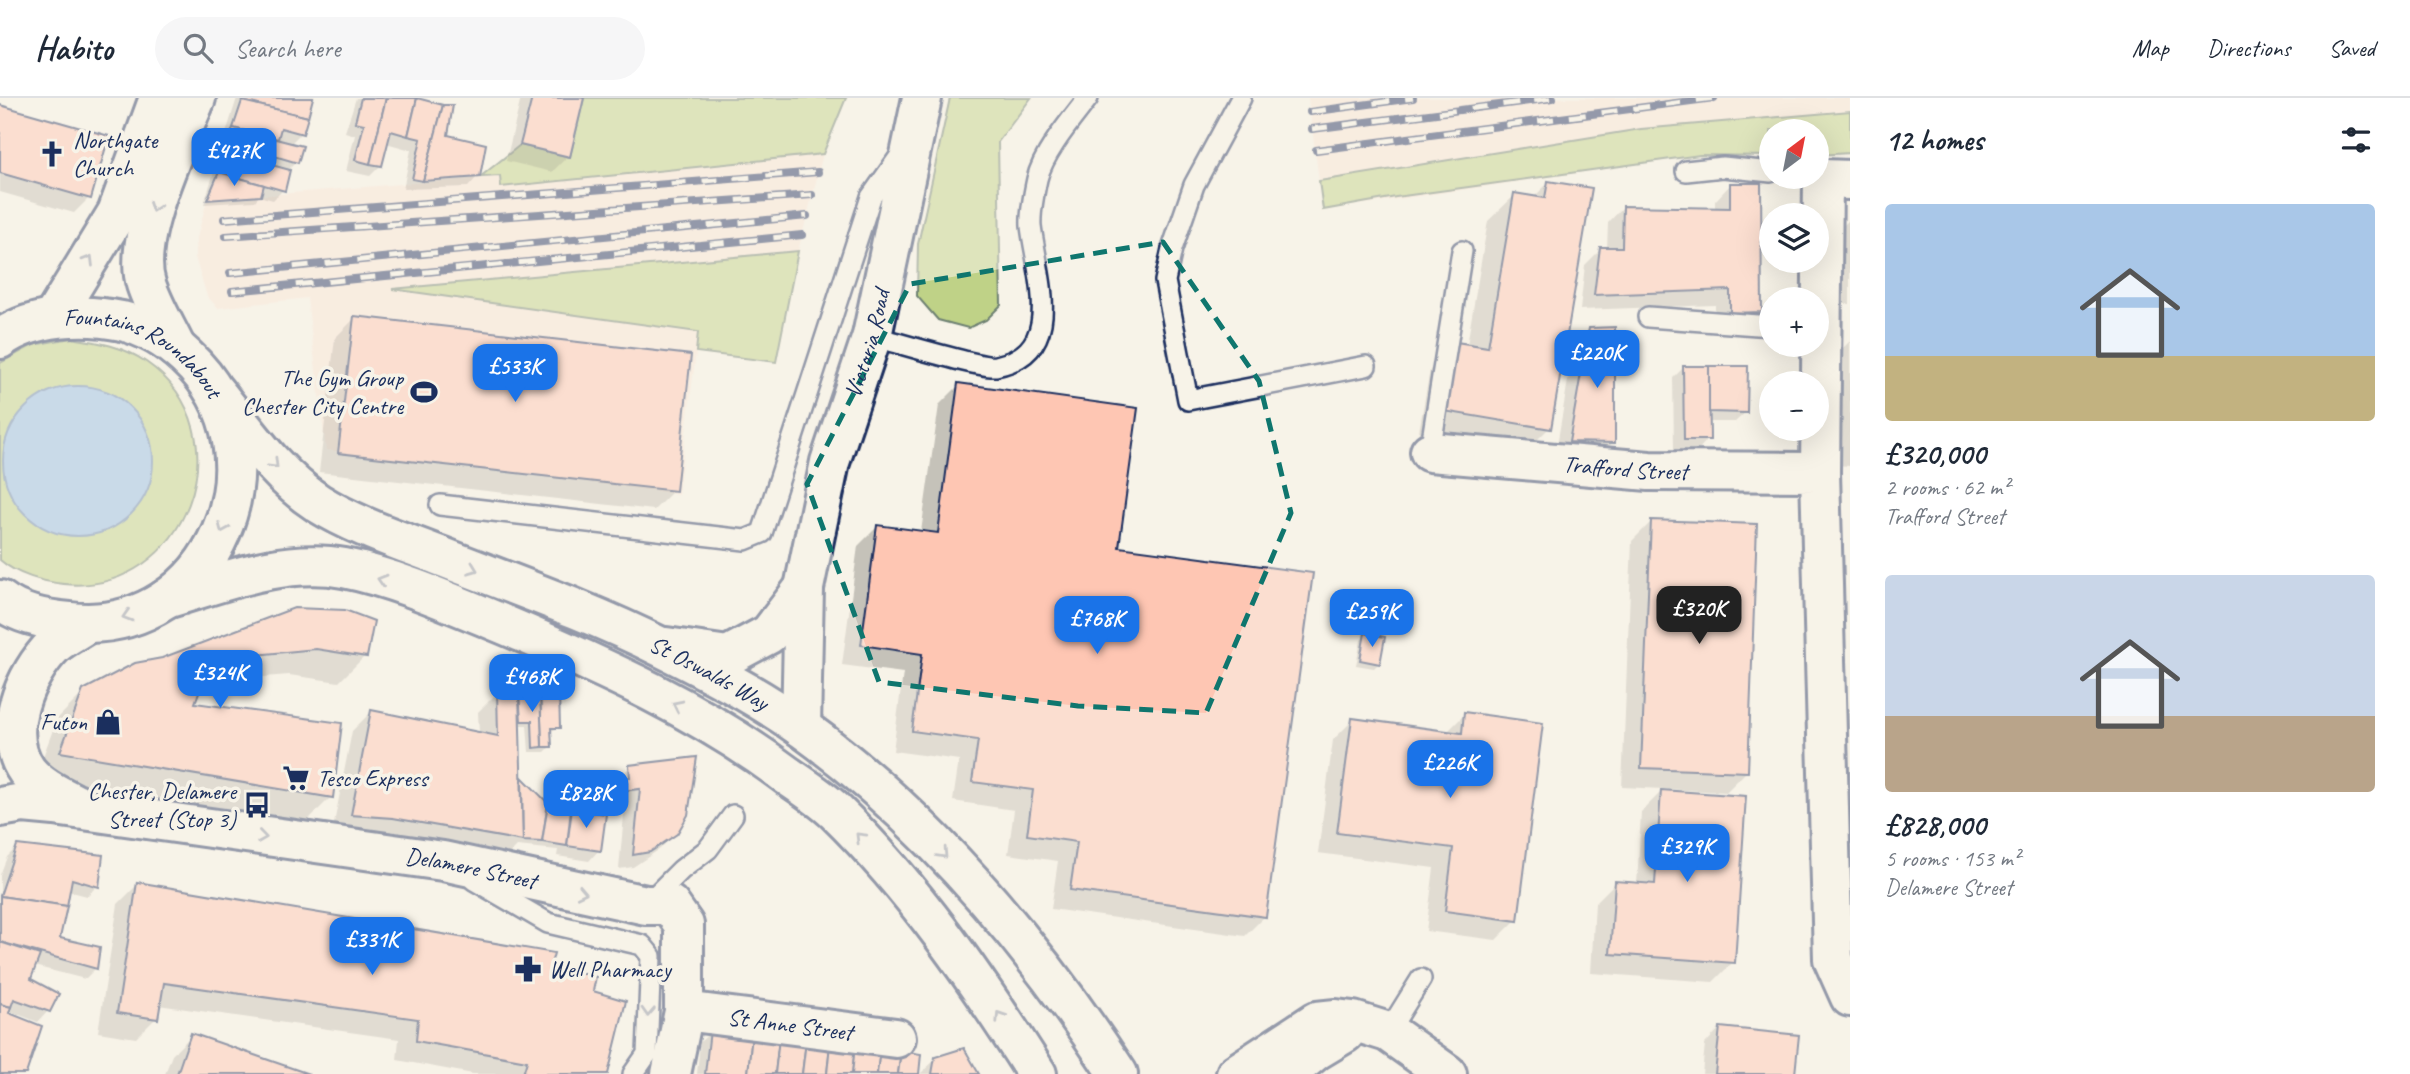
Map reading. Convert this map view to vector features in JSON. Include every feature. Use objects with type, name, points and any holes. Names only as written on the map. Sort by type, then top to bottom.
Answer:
[{"type":"main road","points":[[53,318],[117,213],[159,98]]},
{"type":"main road","points":[[176,348],[145,282],[145,235],[163,180],[196,98]]},
{"type":"main road","name":"Victoria Road","points":[[801,727],[804,588],[830,462],[872,336],[922,98]]},
{"type":"main road","points":[[1821,287],[1826,189]]},
{"type":"main road","name":"Fountains Roundabout","points":[[0,600],[45,620],[86,624],[128,617],[166,599],[201,568],[225,528],[236,482],[232,436],[215,392],[198,368],[176,348],[140,325],[96,316],[53,318],[1,338]]},
{"type":"main road","points":[[1819,357],[1833,958],[1850,997]]},
{"type":"main road","name":"St Oswalds Way","points":[[215,392],[270,461],[317,502],[378,532],[532,591],[660,647],[738,687],[801,727],[907,815],[966,879],[1032,954],[1118,1074]]},
{"type":"main road","name":"Trafford Street","points":[[1430,452],[1649,471],[1820,472]]},
{"type":"main road","name":"St Oswalds Way","points":[[166,599],[275,568],[343,568],[447,601],[593,663],[692,713],[764,757],[832,809],[887,864],[943,934],[1037,1074]]},
{"type":"main road","name":"Victoria Road","points":[[660,647],[728,656],[769,634],[804,588]]},
{"type":"main road","name":"Delamere Street","points":[[86,624],[56,643],[38,665],[22,692],[15,723],[14,743],[22,764],[49,790],[97,815]]},
{"type":"main road","name":"Delamere Street","points":[[0,807],[23,803],[443,861],[646,905],[670,905],[684,925],[684,1011],[671,1074]]},
{"type":"main road","name":"St Anne Street","points":[[684,1011],[896,1038]]},
{"type":"main road","points":[[1236,1074],[1317,1021],[1336,1019],[1375,1028],[1442,1073]]},
{"type":"main road","points":[[1287,1074],[1315,1051],[1375,1028]]},
{"type":"lane","points":[[872,336],[994,367],[1017,358],[1034,345],[1043,326],[1040,277],[1031,223],[1037,176],[1065,128],[1088,98]]},
{"type":"lane","points":[[1241,98],[1194,185],[1172,249],[1165,281],[1188,400],[1366,366]]},
{"type":"lane","points":[[440,505],[745,540],[762,533],[871,197],[915,135]]},
{"type":"lane","points":[[1686,171],[1723,167],[1759,171]]},
{"type":"lane","points":[[1430,452],[1462,251]]},
{"type":"lane","points":[[1648,317],[1759,325]]},
{"type":"lane","points":[[646,905],[681,870],[708,849],[733,815]]},
{"type":"lane","points":[[443,861],[548,923],[642,945],[651,956],[647,1054],[633,1074]]},
{"type":"lane","points":[[1375,1028],[1420,979]]},
{"type":"highlighted area","points":[[1163,242],[1259,381],[1291,513],[1206,713],[1078,706],[879,682],[807,484],[910,284]]},
{"type":"shaded area","points":[[1308,98],[1850,98],[1850,153],[1829,154],[1829,119],[1759,119],[1759,156],[1700,155],[1323,210]]},
{"type":"shaded area","points":[[823,154],[798,251],[776,362],[696,352],[678,494],[326,450],[307,298],[218,308],[207,296],[195,257],[207,200],[500,176],[501,187]]},
{"type":"green space","points":[[584,98],[846,98],[823,154],[501,187],[500,176],[480,177],[520,145],[570,157]]},
{"type":"green space","points":[[950,98],[1031,98],[998,142],[1001,305],[986,320],[968,328],[938,320],[917,296],[918,244]]},
{"type":"green space","points":[[1850,111],[1850,153],[1829,154],[1829,119],[1759,119],[1759,156],[1700,155],[1396,197],[1323,210],[1319,181],[1641,129]]},
{"type":"green space","points":[[798,251],[776,362],[696,352],[698,332],[392,289]]},
{"type":"green space","points":[[71,338],[110,345],[128,352],[146,362],[177,392],[193,428],[197,466],[189,504],[170,537],[143,564],[107,581],[64,584],[31,577],[0,560],[0,363],[33,345]]},
{"type":"water","points":[[78,386],[107,391],[131,408],[148,432],[153,461],[148,490],[131,514],[107,531],[78,536],[49,531],[25,514],[8,490],[3,461],[8,432],[25,408],[49,391]]},
{"type":"building","points":[[243,98],[313,98],[308,117],[242,101]]},
{"type":"building","points":[[361,98],[386,98],[370,164],[355,160],[364,124],[355,122]]},
{"type":"building","points":[[386,98],[417,98],[408,136],[391,131],[382,166],[370,164]]},
{"type":"building","points":[[417,98],[443,105],[423,181],[412,179],[421,139],[408,136]]},
{"type":"building","points":[[532,98],[584,98],[570,157],[520,145]]},
{"type":"building","points":[[242,101],[308,117],[303,134],[281,128],[278,139],[233,128]]},
{"type":"building","name":"Northgate Church","points":[[0,105],[109,136],[91,199],[0,173]]},
{"type":"building","points":[[443,105],[453,105],[448,135],[486,144],[480,177],[423,181]]},
{"type":"building","points":[[233,128],[303,146],[298,163],[271,155],[268,165],[224,152]]},
{"type":"building","points":[[224,152],[290,170],[285,191],[219,172]]},
{"type":"building","points":[[219,172],[264,185],[261,196],[207,200]]},
{"type":"building","points":[[1548,181],[1592,188],[1551,429],[1444,411],[1456,342],[1488,347],[1514,193],[1545,198]]},
{"type":"building","points":[[1730,183],[1759,183],[1761,203],[1759,203],[1759,273],[1762,273],[1762,287],[1759,287],[1759,312],[1730,313],[1730,290],[1594,295],[1600,247],[1622,247],[1623,206],[1730,208]]},
{"type":"building","points":[[354,316],[691,355],[676,491],[338,453]]},
{"type":"building","points":[[1615,327],[1615,443],[1569,442],[1589,328]]},
{"type":"building","points":[[1683,366],[1709,366],[1710,440],[1684,440]]},
{"type":"building","points":[[1709,366],[1748,366],[1747,413],[1709,412]]},
{"type":"building","points":[[958,383],[1138,408],[1119,547],[1313,573],[1266,917],[1070,890],[1077,842],[1027,835],[1033,790],[972,782],[978,740],[912,731],[922,654],[861,645],[877,525],[938,533]]},
{"type":"building","points":[[1651,520],[1757,524],[1748,772],[1641,768]]},
{"type":"building","points":[[294,608],[345,610],[374,621],[367,657],[316,649],[255,655],[208,668],[195,703],[342,723],[333,798],[60,752],[83,690],[135,663],[162,658]]},
{"type":"building","points":[[1365,633],[1385,637],[1380,664],[1360,660]]},
{"type":"building","points":[[497,690],[519,692],[523,841],[393,818],[351,815],[371,710],[498,736]]},
{"type":"building","points":[[540,691],[559,691],[560,728],[551,728],[552,747],[542,747]]},
{"type":"building","points":[[540,691],[542,747],[533,748],[532,721],[521,721],[519,692]]},
{"type":"building","points":[[1464,712],[1543,723],[1518,921],[1445,911],[1453,848],[1337,833],[1352,718],[1462,733]]},
{"type":"building","points":[[697,757],[688,815],[677,834],[650,852],[633,855],[640,789],[584,795],[587,782],[630,777],[629,765]]},
{"type":"building","points":[[522,777],[548,803],[542,842],[523,841]]},
{"type":"building","points":[[1661,790],[1746,796],[1735,963],[1610,954],[1615,881],[1655,884]]},
{"type":"building","points":[[572,799],[567,846],[542,842],[548,803]]},
{"type":"building","points":[[572,809],[606,814],[601,851],[567,846]]},
{"type":"building","points":[[17,845],[103,855],[99,887],[72,879],[67,906],[0,896]]},
{"type":"building","points":[[137,882],[554,953],[551,964],[596,977],[593,991],[626,1001],[608,1074],[523,1074],[527,1061],[416,1041],[418,1019],[164,983],[158,1019],[117,1013]]},
{"type":"building","points":[[0,896],[67,906],[60,938],[100,947],[97,969],[0,942]]},
{"type":"building","points":[[0,942],[40,955],[31,979],[59,994],[50,1012],[14,999],[11,1007],[0,1004]]},
{"type":"building","points":[[0,1004],[11,1007],[9,1013],[42,1026],[26,1074],[0,1074]]},
{"type":"building","points":[[1720,1027],[1799,1035],[1795,1074],[1715,1074]]},
{"type":"building","points":[[710,1030],[752,1034],[748,1074],[705,1074]]},
{"type":"building","points":[[191,1033],[309,1074],[177,1074]]},
{"type":"building","points":[[752,1034],[779,1038],[775,1074],[748,1074]]},
{"type":"building","points":[[779,1038],[806,1041],[802,1074],[775,1074]]},
{"type":"building","points":[[806,1041],[830,1044],[827,1074],[802,1074]]},
{"type":"building","points":[[830,1044],[855,1046],[852,1074],[827,1074]]},
{"type":"building","points":[[855,1046],[880,1050],[877,1074],[852,1074]]},
{"type":"building","points":[[964,1048],[979,1074],[932,1074],[935,1057]]},
{"type":"building","points":[[880,1050],[901,1051],[898,1074],[877,1074]]},
{"type":"building","points":[[901,1051],[921,1054],[919,1074],[898,1074]]},
{"type":"railway","points":[[1310,112],[1413,98]]},
{"type":"railway","points":[[1312,129],[1553,98]]},
{"type":"railway","points":[[1316,150],[1714,98]]},
{"type":"railway","points":[[224,219],[818,172]]},
{"type":"railway","points":[[226,236],[812,195]]},
{"type":"railway","points":[[230,273],[807,216]]},
{"type":"railway","points":[[232,291],[802,235]]},
{"type":"place","name":"Northgate Church","points":[[52,154]]},
{"type":"place","name":"The Gym Group Chester City Centre","points":[[424,392]]},
{"type":"place","name":"Futon","points":[[108,722]]},
{"type":"place","name":"Tesco Express","points":[[296,778]]},
{"type":"place","name":"Chester, Delamere Street (Stop 3)","points":[[257,805]]},
{"type":"place","name":"Well Pharmacy","points":[[528,969]]}]
